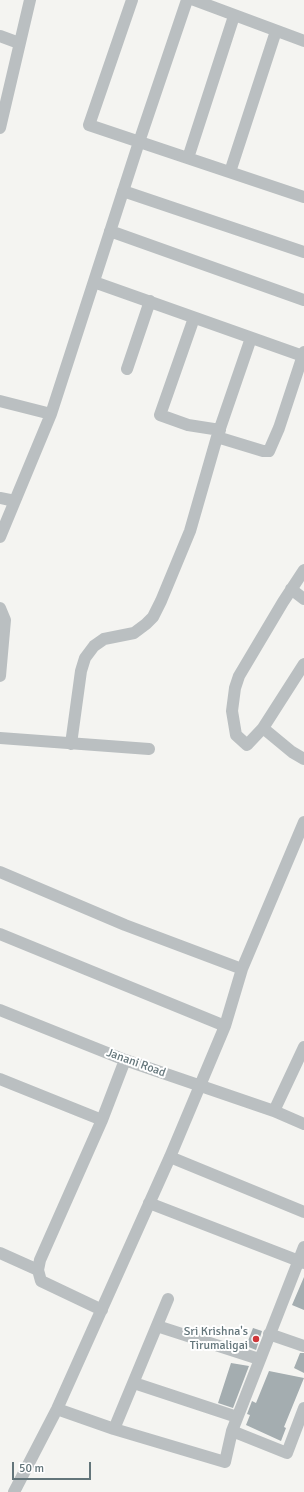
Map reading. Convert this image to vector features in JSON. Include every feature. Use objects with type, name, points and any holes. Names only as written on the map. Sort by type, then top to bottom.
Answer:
[{"type":"street","points":[[0,128],[4,92],[19,43],[29,0]]},
{"type":"street","points":[[132,0],[89,125],[304,197]]},
{"type":"street","points":[[0,537],[51,414],[139,142],[187,0]]},
{"type":"street","points":[[194,0],[304,41]]},
{"type":"street","points":[[188,158],[234,16]]},
{"type":"street","points":[[230,172],[276,31]]},
{"type":"street","points":[[0,36],[19,43]]},
{"type":"street","points":[[123,191],[304,252]]},
{"type":"street","points":[[110,231],[304,300]]},
{"type":"street","points":[[94,282],[251,338],[303,354],[279,428],[269,451],[263,451],[219,434],[160,415],[194,318]]},
{"type":"street","points":[[127,369],[150,301]]},
{"type":"street","points":[[71,744],[81,670],[85,658],[94,646],[104,639],[134,633],[153,617],[190,531],[219,434],[251,338]]},
{"type":"street","points":[[0,400],[51,414]]},
{"type":"street","points":[[0,498],[15,501]]},
{"type":"street","points":[[304,570],[239,676],[232,697],[232,711],[236,735],[247,745],[263,728],[304,664]]},
{"type":"street","points":[[291,589],[304,599]]},
{"type":"street","points":[[0,608],[5,620],[0,676]]},
{"type":"street","points":[[263,728],[302,755]]},
{"type":"street","points":[[0,738],[149,749]]},
{"type":"street","points":[[14,1492],[57,1409],[170,1157],[225,1026],[242,969],[304,822]]},
{"type":"street","points":[[0,872],[126,925],[242,969]]},
{"type":"street","points":[[0,934],[225,1026]]},
{"type":"street","name":"Janani Road","points":[[0,1010],[125,1060],[274,1111],[304,1124]]},
{"type":"street","points":[[274,1111],[304,1047]]},
{"type":"street","points":[[102,1310],[41,1281],[38,1270],[40,1260],[102,1120],[125,1060]]},
{"type":"street","points":[[0,1079],[102,1120]]},
{"type":"street","points":[[170,1157],[304,1212]]},
{"type":"street","points":[[149,1203],[301,1262]]},
{"type":"street","points":[[57,1409],[114,1430],[225,1462],[237,1417],[259,1359],[301,1262],[304,1247]]},
{"type":"street","points":[[0,1253],[38,1270]]},
{"type":"street","points":[[114,1430],[168,1299]]},
{"type":"street","points":[[157,1326],[259,1359]]},
{"type":"street","points":[[270,1334],[304,1346]]},
{"type":"street","points":[[134,1382],[237,1417]]},
{"type":"street","points":[[232,1432],[287,1453],[304,1408]]},
{"type":"building","points":[[304,1277],[304,1310],[292,1305]]},
{"type":"building","name":"Sri Krishna's Tirumaligai","points":[[253,1328],[262,1331],[256,1350],[246,1346]]},
{"type":"building","points":[[300,1353],[304,1353],[304,1373],[294,1368]]},
{"type":"building","points":[[231,1363],[249,1366],[233,1408],[218,1403]]},
{"type":"building","points":[[269,1371],[304,1378],[284,1427],[286,1428],[281,1441],[246,1425],[250,1415],[247,1414],[252,1401],[256,1403]]},
{"type":"place","name":"Sri Krishna's Tirumaligai","points":[[256,1339]]}]
